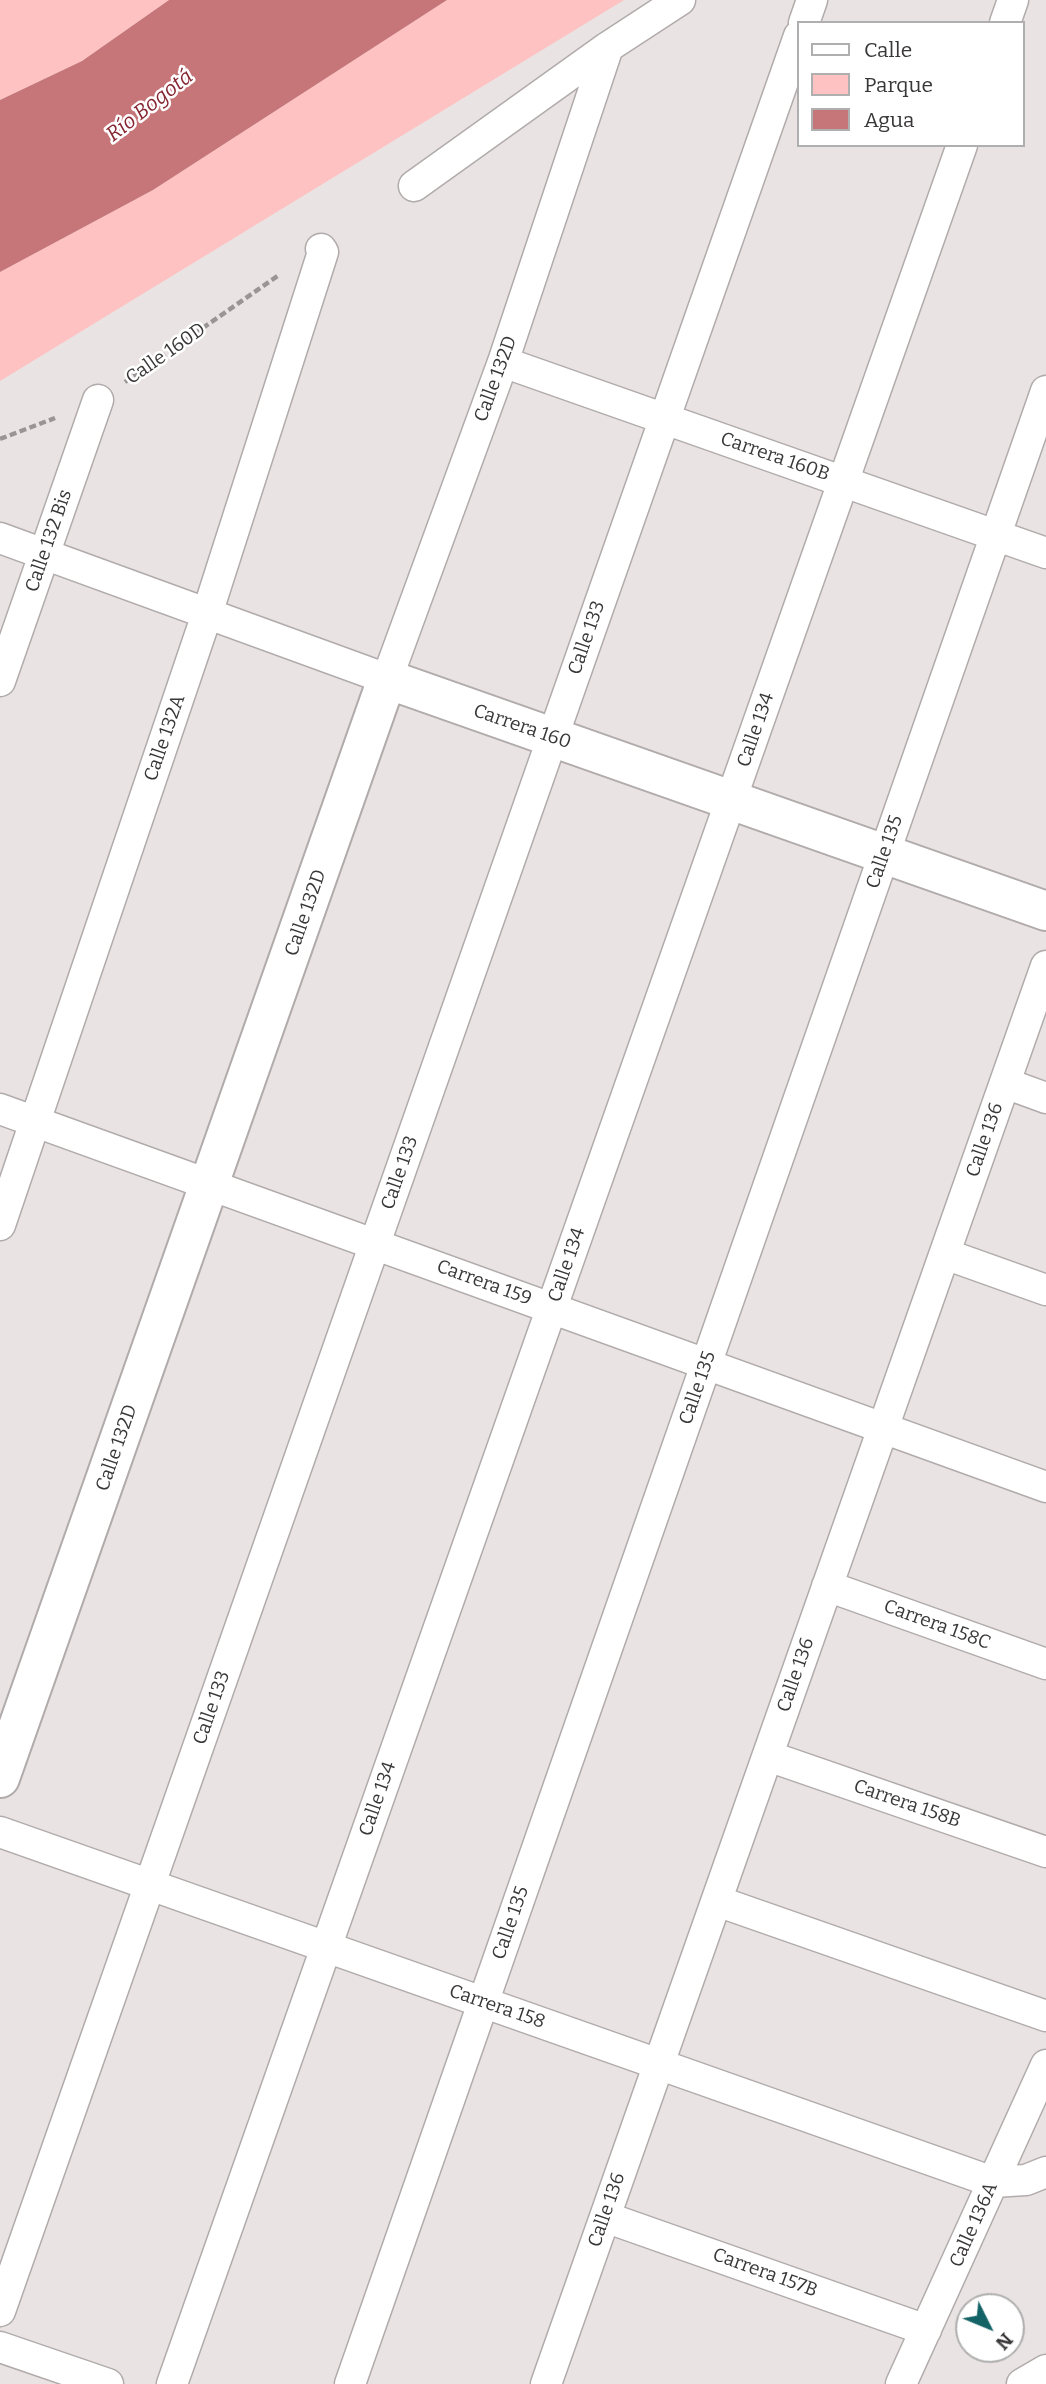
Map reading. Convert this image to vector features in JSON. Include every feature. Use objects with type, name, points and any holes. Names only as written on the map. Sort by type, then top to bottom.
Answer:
[{"type":"street","points":[[414,186],[608,47],[680,0]]},
{"type":"street","points":[[805,21],[812,0]]},
{"type":"street","points":[[1006,21],[1013,0]]},
{"type":"street","name":"Calle 133","points":[[0,2311],[797,42]]},
{"type":"street","name":"Calle 132D","points":[[0,1778],[387,679],[503,362],[608,47]]},
{"type":"street","name":"Calle 134","points":[[172,2384],[961,147]]},
{"type":"street","name":"Calle 132A","points":[[0,1225],[207,614],[323,252],[321,249]]},
{"type":"street","name":"Carrera 160B","points":[[503,362],[1046,552]]},
{"type":"street","name":"Calle 135","points":[[350,2384],[1046,391]]},
{"type":"street","name":"Calle 132 Bis","points":[[0,681],[98,400]]},
{"type":"street","name":"Carrera 160","points":[[0,538],[387,679],[1046,911]]},
{"type":"street","name":"Calle 136","points":[[553,2382],[605,2217],[1046,966]]},
{"type":"street","points":[[1005,1083],[1046,1098]]},
{"type":"street","name":"Carrera 159","points":[[0,1109],[1046,1487]]},
{"type":"street","points":[[944,1254],[1046,1290]]},
{"type":"street","name":"Carrera 158C","points":[[827,1586],[1046,1664]]},
{"type":"street","name":"Carrera 158B","points":[[768,1756],[1046,1852]]},
{"type":"street","name":"Carrera 158","points":[[0,1832],[993,2182]]},
{"type":"street","points":[[717,1901],[1046,2016]]},
{"type":"street","name":"Calle 136A","points":[[901,2384],[1046,2065]]},
{"type":"street","points":[[993,2182],[1026,2180],[1046,2172]]},
{"type":"street","name":"Carrera 157B","points":[[605,2217],[926,2330]]},
{"type":"street","points":[[0,2347],[107,2384]]},
{"type":"street","points":[[1022,2384],[1046,2370]]},
{"type":"path","name":"Calle 160D","points":[[0,439],[98,400],[321,249]]},
{"type":"green space","points":[[0,0],[169,0],[82,61],[0,100]]},
{"type":"green space","points":[[447,0],[624,0],[0,381],[0,272],[153,190]]},
{"type":"water","name":"Río Bogotá","points":[[169,0],[447,0],[153,190],[0,272],[0,100],[82,61]]}]
